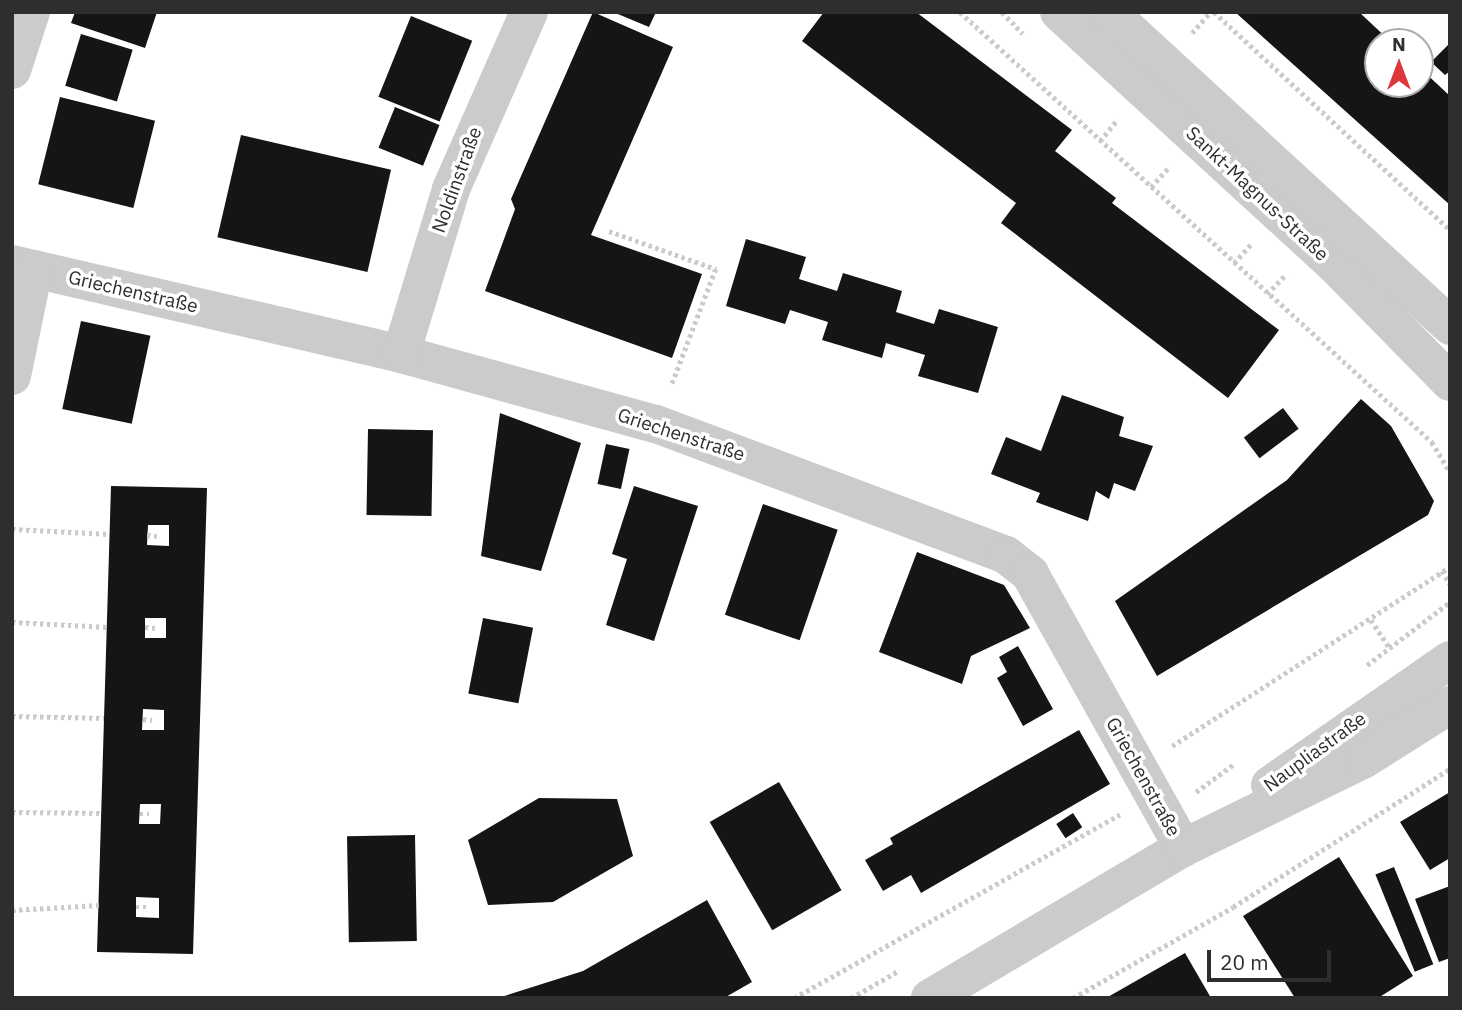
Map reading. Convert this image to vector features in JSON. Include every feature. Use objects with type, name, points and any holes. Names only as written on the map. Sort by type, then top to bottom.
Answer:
[{"type":"street","points":[[12,70],[31,12]]},
{"type":"street","name":"Noldinstraße","points":[[401,354],[451,189],[529,12]]},
{"type":"street","name":"Sankt-Magnus-Straße","points":[[1109,12],[1450,326]]},
{"type":"street","name":"Sankt-Magnus-Straße","points":[[1065,14],[1335,265],[1450,382]]},
{"type":"street","points":[[12,376],[23,267]]},
{"type":"street","name":"Griechenstraße","points":[[23,267],[401,354],[656,424],[1006,555],[1030,574],[1183,848]]},
{"type":"street","name":"Naupliastraße","points":[[930,998],[1183,848],[1450,660]]},
{"type":"street","name":"Naupliastraße","points":[[1183,848],[1363,760],[1450,705]]},
{"type":"path","points":[[960,12],[1432,442],[1450,472]]},
{"type":"path","points":[[1190,35],[1212,12],[1450,230]]},
{"type":"path","points":[[1100,141],[1119,119]]},
{"type":"path","points":[[1151,187],[1180,155]]},
{"type":"path","points":[[609,231],[716,269],[656,424]]},
{"type":"path","points":[[1234,263],[1259,234]]},
{"type":"path","points":[[1267,294],[1294,265]]},
{"type":"path","points":[[12,529],[110,534]]},
{"type":"path","points":[[147,536],[157,536]]},
{"type":"path","points":[[794,998],[1126,811],[1174,743],[1371,620],[1450,566]]},
{"type":"path","points":[[1441,571],[1450,584]]},
{"type":"path","points":[[1371,620],[1390,648]]},
{"type":"path","points":[[12,622],[108,627]]},
{"type":"path","points":[[145,627],[155,628]]},
{"type":"path","points":[[12,716],[104,718]]},
{"type":"path","points":[[143,719],[152,720]]},
{"type":"path","points":[[1073,998],[1233,907],[1450,769]]},
{"type":"path","points":[[12,812],[102,813]]},
{"type":"path","points":[[139,814],[149,814]]},
{"type":"path","points":[[12,910],[99,905]]},
{"type":"path","points":[[136,907],[146,907]]},
{"type":"building","points":[[75,12],[157,12],[145,48],[71,23]]},
{"type":"building","points":[[593,12],[673,47],[591,235],[702,274],[672,358],[485,291],[515,209],[511,199]]},
{"type":"building","points":[[613,12],[656,12],[649,27]]},
{"type":"building","points":[[824,12],[916,12],[1072,130],[1055,151],[1116,198],[1112,203],[1279,330],[1228,398],[1001,223],[1016,203],[802,41]]},
{"type":"building","points":[[1235,12],[1359,12],[1376,28],[1364,28],[1364,98],[1434,98],[1434,81],[1450,96],[1450,205]]},
{"type":"building","points":[[411,16],[472,41],[440,121],[378,97]]},
{"type":"building","points":[[81,34],[133,50],[117,101],[65,86]]},
{"type":"building","points":[[1450,43],[1450,71],[1445,75],[1434,65],[1434,59]]},
{"type":"building","points":[[60,97],[155,121],[133,208],[38,184]]},
{"type":"building","points":[[395,107],[440,125],[423,166],[379,148]]},
{"type":"building","points":[[241,135],[391,170],[367,272],[217,237]]},
{"type":"building","points":[[746,239],[806,257],[799,279],[837,291],[843,273],[902,291],[896,312],[934,324],[939,309],[998,327],[978,393],[918,376],[925,355],[886,343],[882,358],[822,340],[828,322],[790,310],[785,324],[726,306]]},
{"type":"building","points":[[81,321],[150,336],[132,424],[62,409]]},
{"type":"building","points":[[1062,395],[1124,417],[1119,436],[1153,446],[1135,491],[1114,483],[1109,499],[1096,491],[1088,521],[1036,502],[1040,493],[991,474],[1006,437],[1041,451]]},
{"type":"building","points":[[1361,399],[1391,426],[1434,501],[1428,515],[1157,676],[1115,601],[1287,480]]},
{"type":"building","points":[[1283,408],[1299,429],[1260,458],[1244,437]]},
{"type":"building","points":[[500,413],[581,443],[541,571],[481,556]]},
{"type":"building","points":[[368,429],[433,430],[431,516],[366,515]]},
{"type":"building","points":[[606,444],[629,449],[621,489],[597,484]]},
{"type":"building","points":[[111,486],[207,488],[193,954],[97,952]],"holes":[[[148,525],[169,525],[169,546],[147,545]],[[145,618],[166,618],[166,638],[145,638]],[[143,709],[164,710],[164,730],[142,730]],[[140,804],[161,804],[160,824],[139,824]],[[136,897],[159,898],[159,918],[136,917]]]},
{"type":"building","points":[[634,486],[698,506],[654,641],[606,625],[627,559],[612,554]]},
{"type":"building","points":[[763,504],[838,530],[800,640],[725,615]]},
{"type":"building","points":[[917,552],[1004,585],[1030,628],[971,656],[962,684],[879,652]]},
{"type":"building","points":[[483,618],[533,628],[518,703],[468,694]]},
{"type":"building","points":[[1018,646],[1053,709],[1023,726],[997,678],[1007,672],[999,657]]},
{"type":"building","points":[[1079,730],[1110,784],[921,893],[911,875],[883,891],[865,860],[893,844],[890,838]]},
{"type":"building","points":[[779,782],[842,890],[772,930],[710,822]]},
{"type":"building","points":[[1450,792],[1450,858],[1430,870],[1400,822]]},
{"type":"building","points":[[539,798],[617,799],[633,856],[553,902],[488,905],[468,840]]},
{"type":"building","points":[[1073,813],[1082,827],[1065,838],[1056,824]]},
{"type":"building","points":[[415,835],[417,941],[349,942],[347,836]]},
{"type":"building","points":[[1339,857],[1413,976],[1378,998],[1295,998],[1243,916]]},
{"type":"building","points":[[1394,867],[1433,964],[1415,972],[1375,874]]},
{"type":"building","points":[[1450,886],[1450,958],[1439,962],[1415,899]]},
{"type":"building","points":[[707,900],[752,982],[724,998],[498,998],[583,971]]},
{"type":"building","points":[[1185,953],[1211,998],[1106,998]]}]
